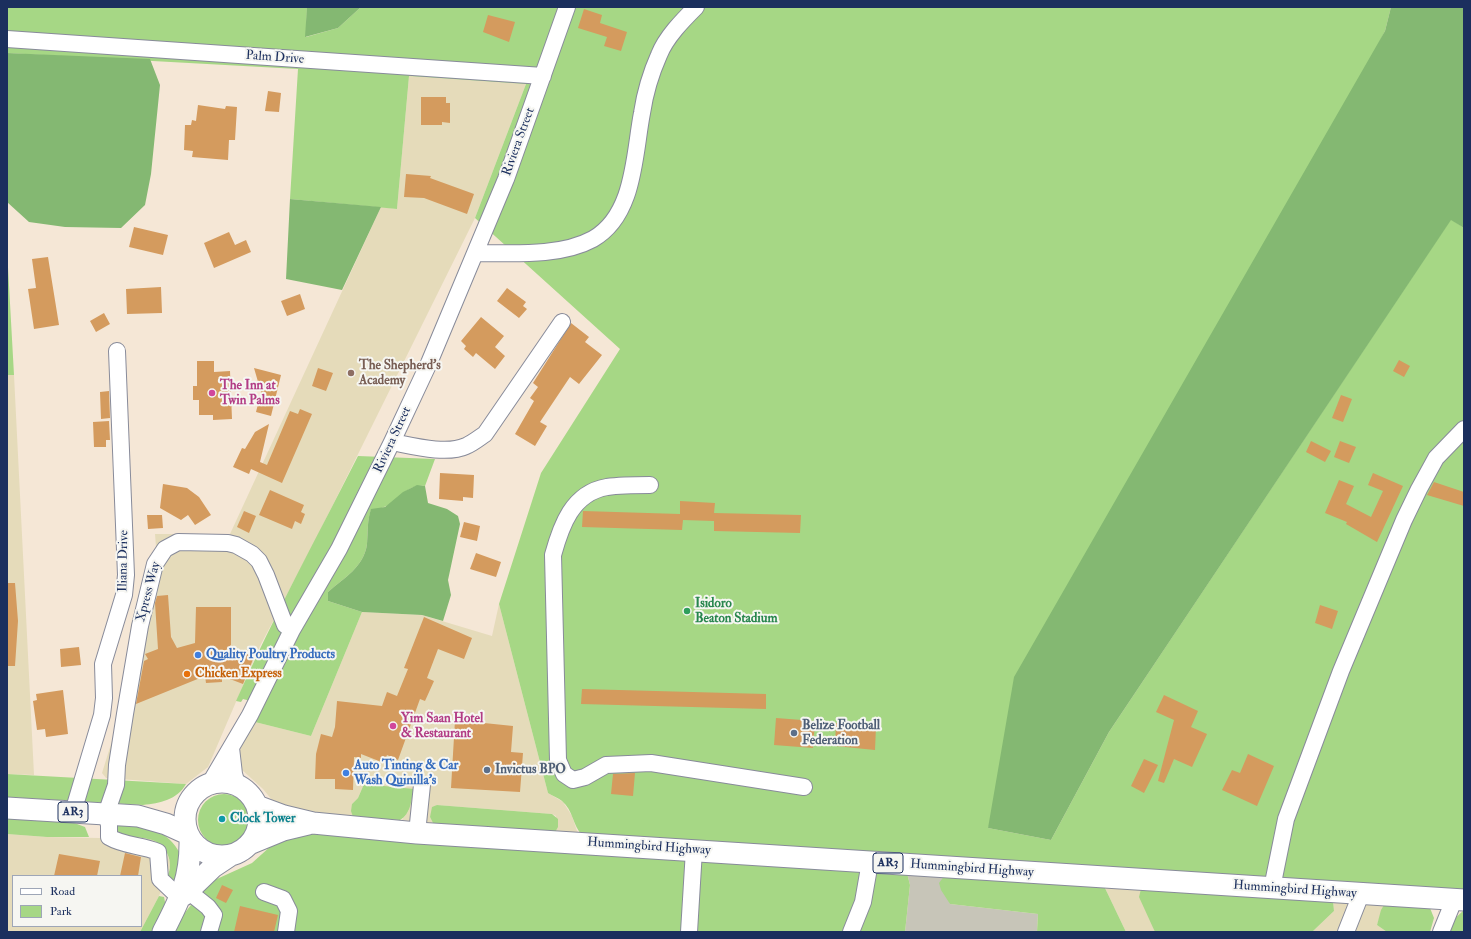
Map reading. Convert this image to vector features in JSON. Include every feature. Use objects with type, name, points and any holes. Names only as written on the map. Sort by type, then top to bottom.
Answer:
[{"type":"main road","points":[[163,932],[184,894],[189,871],[189,836],[186,827],[185,815],[188,804],[193,795],[210,783],[224,782],[237,784],[249,793],[257,806],[258,826],[249,844],[213,867],[184,894]]},
{"type":"main road","name":"AR3","points":[[138,816],[173,809],[188,804]]},
{"type":"main road","name":"Hummingbird Highway","points":[[257,806],[284,816],[313,823],[417,833],[1459,900]]},
{"type":"main road","name":"AR3","points":[[7,808],[138,816],[166,824],[189,836]]},
{"type":"main road","name":"Hummingbird Highway","points":[[249,844],[283,830],[313,823]]},
{"type":"main road","points":[[189,836],[198,847],[208,854],[220,856],[232,855]]},
{"type":"street","name":"Riviera Street","points":[[210,783],[250,715],[292,630],[340,549],[392,442],[476,253],[506,179],[567,7]]},
{"type":"street","points":[[476,253],[521,253],[566,248],[592,239],[611,224],[625,197],[631,176],[647,90],[659,53],[669,38],[696,7]]},
{"type":"street","name":"Palm Drive","points":[[7,39],[543,76]]},
{"type":"street","points":[[392,442],[423,448],[455,449],[465,447],[485,434],[562,322]]},
{"type":"street","name":"Iliana Drive","points":[[73,812],[102,715],[104,698],[103,664],[124,595],[126,575],[117,351]]},
{"type":"street","points":[[1272,888],[1286,820],[1341,671],[1404,520],[1436,458],[1464,429]]},
{"type":"street","points":[[650,484],[606,487],[580,498],[561,526],[553,555],[558,760],[564,774],[572,780],[585,777],[606,765],[651,763],[804,787]]},
{"type":"street","name":"Xpress Way","points":[[106,814],[116,785],[117,765],[144,606],[156,564],[164,549],[178,542],[228,543],[252,554],[259,561],[266,576],[285,625],[292,630]]},
{"type":"street","points":[[231,748],[234,774],[237,784]]},
{"type":"street","points":[[417,833],[422,785]]},
{"type":"street","points":[[106,814],[109,825],[109,838],[120,844],[145,847],[158,852],[160,879],[184,894],[208,906],[214,916],[209,932]]},
{"type":"street","points":[[689,932],[694,850]]},
{"type":"street","points":[[851,932],[863,902],[870,862]]},
{"type":"street","points":[[264,892],[284,899],[290,911],[286,932]]},
{"type":"street","points":[[1346,932],[1361,894]]},
{"type":"street","points":[[1442,932],[1459,900]]},
{"type":"shaded area","points":[[409,76],[526,84],[475,218],[314,543],[260,646],[208,767],[186,784],[106,778],[102,773],[121,712],[131,625],[150,559],[156,547],[155,534],[230,534],[381,207],[397,209]]},
{"type":"shaded area","points":[[7,375],[14,375],[34,775],[7,774]]},
{"type":"shaded area","points":[[499,604],[548,793],[563,802],[572,816],[577,831],[582,835],[554,834],[556,816],[552,814],[437,805],[430,817],[433,823],[402,820],[409,810],[364,784],[358,798],[352,804],[353,817],[321,814],[281,807],[241,769],[239,753],[251,721],[311,736],[362,612],[422,615],[492,636]]},
{"type":"shaded area","points":[[7,834],[47,837],[150,839],[160,843],[165,849],[171,864],[159,896],[140,932],[7,932]]},
{"type":"shaded area","points":[[907,873],[945,875],[950,904],[1038,914],[1037,932],[905,932],[910,885]]},
{"type":"shaded area","points":[[1104,886],[1141,889],[1155,932],[1126,932]]},
{"type":"shaded area","points":[[1333,901],[1384,905],[1377,925],[1387,932],[1312,932],[1334,911]]},
{"type":"green space","points":[[7,7],[307,7],[306,37],[338,28],[361,7],[1391,7],[1385,31],[988,828],[1051,840],[1109,732],[1451,219],[1464,228],[1464,892],[582,835],[566,805],[561,800],[548,793],[499,604],[541,473],[620,349],[475,218],[526,84],[409,76],[397,209],[290,199],[298,69],[7,53]]},
{"type":"green space","points":[[307,7],[361,7],[338,28],[305,37]]},
{"type":"green space","points":[[1391,7],[1464,7],[1464,228],[1451,220],[1109,732],[1051,840],[988,828],[1014,677],[1385,31]]},
{"type":"green space","points":[[7,53],[150,59],[160,85],[151,174],[145,205],[121,228],[65,227],[29,222],[7,202]]},
{"type":"green space","points":[[290,199],[381,207],[342,290],[286,279]]},
{"type":"green space","points":[[7,249],[14,375],[7,375]]},
{"type":"green space","points":[[358,456],[435,459],[425,486],[413,487],[389,505],[371,510],[368,522],[367,544],[362,559],[358,566],[347,577],[328,592],[328,601],[362,612],[311,736],[251,721],[258,703],[243,699],[241,702],[236,701],[280,608]]},
{"type":"green space","points":[[417,485],[425,486],[428,503],[447,509],[458,516],[460,524],[448,580],[451,595],[443,621],[422,615],[362,612],[328,601],[328,592],[347,577],[358,566],[362,559],[367,544],[368,522],[371,509],[385,507],[403,492]]},
{"type":"green space","points":[[7,774],[186,784],[178,794],[168,800],[143,805],[7,797]]},
{"type":"green space","points":[[364,784],[414,789],[410,806],[404,817],[400,820],[353,817],[351,811],[352,804],[358,798]]},
{"type":"green space","points":[[219,794],[229,794],[238,798],[246,806],[250,815],[250,825],[246,834],[238,842],[229,846],[219,846],[210,842],[202,834],[198,825],[198,815],[202,806],[210,798]]},
{"type":"green space","points":[[437,805],[552,814],[558,819],[558,827],[554,834],[433,823],[430,817],[432,807]]},
{"type":"green space","points":[[7,818],[69,821],[85,827],[89,837],[47,837],[7,834]]},
{"type":"green space","points":[[123,825],[157,831],[170,839],[181,855],[175,883],[167,877],[170,862],[163,847],[158,843],[144,838],[116,837],[114,827]]},
{"type":"green space","points":[[307,833],[907,873],[910,885],[905,932],[170,932],[208,883],[252,863],[272,845],[289,836]]},
{"type":"green space","points":[[945,875],[1104,886],[1126,932],[1037,932],[1038,914],[950,904],[941,890],[939,883]]},
{"type":"green space","points":[[1141,889],[1333,901],[1334,911],[1312,932],[1155,932],[1139,897]]},
{"type":"green space","points":[[159,896],[164,897],[166,907],[155,932],[140,932]]},
{"type":"green space","points":[[1384,905],[1430,908],[1434,918],[1430,932],[1387,932],[1377,925]]},
{"type":"green space","points":[[1464,910],[1464,932],[1447,932],[1450,923]]},
{"type":"building","points":[[584,9],[602,15],[600,23],[627,32],[621,51],[604,46],[607,37],[578,28]]},
{"type":"building","points":[[488,15],[515,22],[509,42],[483,32]]},
{"type":"building","points":[[268,91],[281,93],[279,112],[265,111]]},
{"type":"building","points":[[421,97],[446,97],[446,103],[450,103],[450,123],[442,122],[442,125],[421,125]]},
{"type":"building","points":[[198,105],[225,109],[226,106],[237,107],[235,140],[229,140],[228,160],[192,157],[193,151],[184,150],[185,125],[191,125],[192,120],[196,121]]},
{"type":"building","points":[[406,174],[431,176],[430,178],[474,194],[467,214],[424,198],[404,197]]},
{"type":"building","points":[[134,227],[168,235],[163,255],[129,247]]},
{"type":"building","points":[[229,232],[235,245],[246,240],[251,252],[214,268],[204,243]]},
{"type":"building","points":[[48,257],[59,325],[34,329],[28,289],[36,288],[32,259]]},
{"type":"building","points":[[161,287],[162,313],[127,314],[126,289]]},
{"type":"building","points":[[507,288],[526,302],[523,306],[527,309],[519,318],[497,301]]},
{"type":"building","points":[[300,294],[305,309],[287,316],[281,301]]},
{"type":"building","points":[[104,313],[110,324],[96,332],[90,321]]},
{"type":"building","points":[[481,317],[504,336],[495,347],[505,356],[495,369],[476,353],[473,357],[464,349],[466,346],[461,341]]},
{"type":"building","points":[[571,323],[589,337],[585,342],[602,355],[579,384],[570,377],[540,422],[547,426],[535,446],[515,434],[534,401],[530,398],[538,387],[533,383]]},
{"type":"building","points":[[1399,360],[1410,366],[1404,377],[1393,371]]},
{"type":"building","name":"The Inn at Twin Palms","points":[[197,361],[214,361],[214,372],[230,371],[232,419],[213,420],[213,415],[199,415],[199,400],[193,400],[193,386],[197,386]]},
{"type":"building","points":[[254,368],[281,375],[271,416],[256,412],[261,392]]},
{"type":"building","points":[[318,368],[333,373],[326,391],[312,386]]},
{"type":"building","points":[[109,391],[110,418],[101,419],[100,392]]},
{"type":"building","points":[[1341,395],[1352,399],[1343,422],[1332,418]]},
{"type":"building","points":[[300,409],[312,414],[282,483],[251,469],[249,474],[233,467],[242,448],[245,449],[255,432],[269,424],[260,462],[267,465],[290,411],[298,414]]},
{"type":"building","points":[[109,421],[110,440],[106,440],[106,447],[94,447],[93,422]]},
{"type":"building","points":[[1311,441],[1331,451],[1325,462],[1306,452]]},
{"type":"building","points":[[1340,441],[1356,447],[1349,463],[1334,457]]},
{"type":"building","points":[[440,473],[474,475],[473,498],[463,497],[463,501],[439,499]]},
{"type":"building","points":[[1373,473],[1403,486],[1377,542],[1346,524],[1347,522],[1325,513],[1339,480],[1354,486],[1346,504],[1371,517],[1383,491],[1368,485]]},
{"type":"building","points":[[1434,482],[1464,492],[1464,506],[1427,495]]},
{"type":"building","points":[[163,484],[187,488],[199,497],[211,515],[195,525],[188,515],[181,520],[160,508]]},
{"type":"building","points":[[270,490],[304,505],[301,512],[305,514],[301,524],[295,521],[292,529],[259,515]]},
{"type":"building","points":[[680,501],[715,503],[714,513],[801,515],[800,533],[714,531],[714,521],[683,520],[682,530],[582,527],[583,511],[680,514]]},
{"type":"building","points":[[244,511],[256,516],[249,533],[237,527]]},
{"type":"building","points":[[147,515],[162,515],[163,528],[148,529]]},
{"type":"building","points":[[464,522],[480,526],[477,541],[460,537]]},
{"type":"building","points":[[476,553],[501,562],[496,577],[470,569]]},
{"type":"building","points":[[7,583],[15,583],[18,621],[15,666],[7,666]]},
{"type":"building","name":"Quality Poultry Products","points":[[168,595],[171,637],[177,648],[195,643],[196,607],[231,607],[231,647],[254,657],[243,684],[222,676],[222,682],[206,683],[205,676],[136,704],[144,661],[148,659],[145,654],[158,649],[155,603],[157,596]]},
{"type":"building","points":[[1320,605],[1338,611],[1332,629],[1315,623]]},
{"type":"building","points":[[424,617],[472,638],[464,659],[438,649],[427,678],[434,681],[425,701],[420,699],[398,760],[387,755],[384,763],[361,754],[361,758],[354,757],[353,790],[335,789],[335,779],[315,779],[316,754],[321,734],[332,737],[335,727],[337,701],[382,706],[387,692],[397,696],[408,669],[404,668]]},
{"type":"building","points":[[79,647],[81,665],[61,667],[60,649]]},
{"type":"building","points":[[582,689],[766,694],[766,709],[581,704]]},
{"type":"building","points":[[63,690],[68,734],[46,737],[45,729],[37,730],[33,701],[37,700],[36,694]]},
{"type":"building","points":[[1164,695],[1198,711],[1191,727],[1207,734],[1192,767],[1174,759],[1164,783],[1158,781],[1174,720],[1156,712]]},
{"type":"building","name":"Belize Football Federation","points":[[776,718],[815,721],[813,748],[774,745]]},
{"type":"building","name":"Invictus BPO","points":[[455,720],[513,726],[511,752],[523,753],[520,792],[451,788]]},
{"type":"building","points":[[836,723],[876,727],[875,750],[835,746]]},
{"type":"building","points":[[1248,754],[1274,766],[1257,806],[1222,790],[1232,770],[1240,773]]},
{"type":"building","points":[[1144,759],[1158,765],[1144,793],[1131,786]]},
{"type":"building","points":[[635,773],[633,796],[611,794],[613,774]]},
{"type":"building","points":[[125,853],[141,857],[138,875],[120,875]]},
{"type":"building","points":[[59,854],[100,861],[97,875],[54,875]]},
{"type":"building","points":[[222,885],[233,890],[226,903],[216,898]]},
{"type":"building","points":[[240,906],[278,915],[274,932],[234,932]]},
{"type":"place","name":"The Shepherd’s Academy","points":[[351,373]]},
{"type":"place","name":"The Inn at Twin Palms","points":[[212,393]]},
{"type":"place","name":"Isidoro Beaton Stadium","points":[[687,611]]},
{"type":"place","name":"Quality Poultry Products","points":[[198,655]]},
{"type":"place","name":"Chicken Express","points":[[187,674]]},
{"type":"place","name":"Yim Saan Hotel & Restaurant","points":[[393,726]]},
{"type":"place","name":"Belize Football Federation","points":[[794,733]]},
{"type":"place","name":"Invictus BPO","points":[[487,770]]},
{"type":"place","name":"Auto Tinting & Car Wash Quinilla's","points":[[346,773]]},
{"type":"place","name":"Clock Tower","points":[[222,819]]}]
